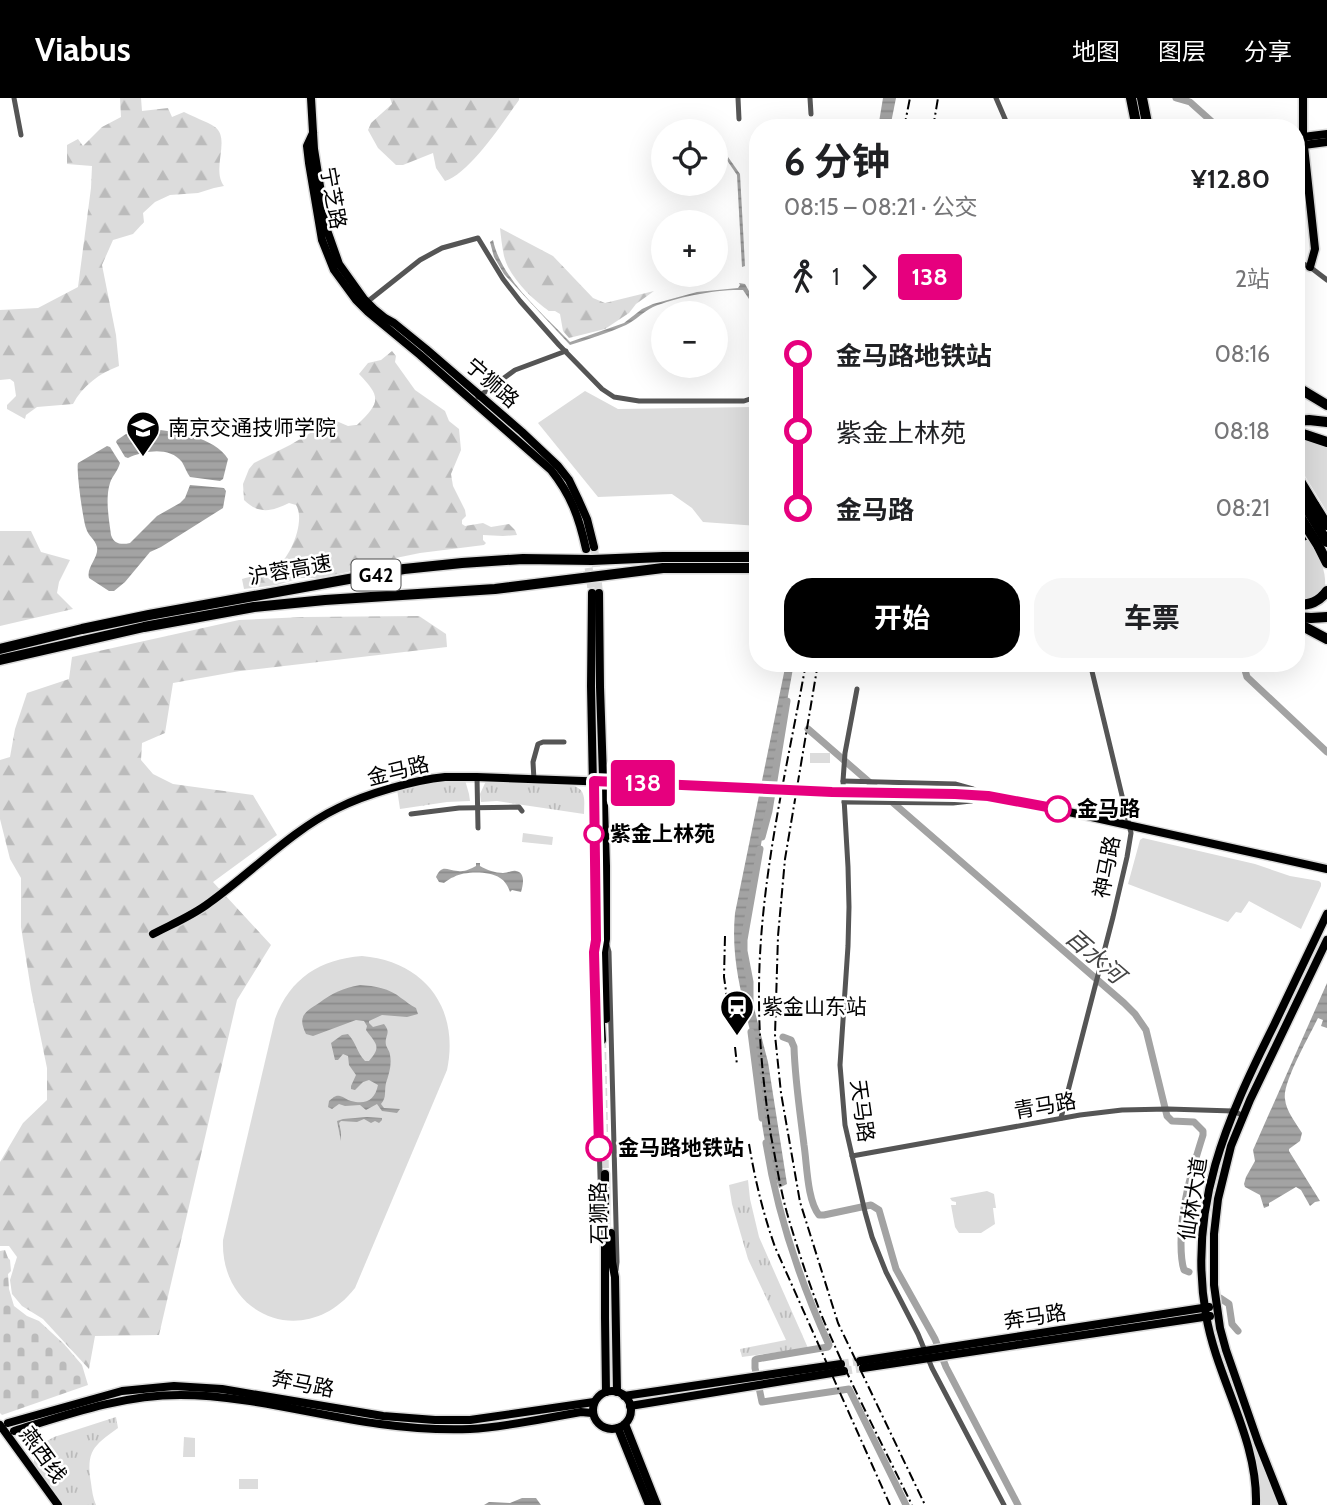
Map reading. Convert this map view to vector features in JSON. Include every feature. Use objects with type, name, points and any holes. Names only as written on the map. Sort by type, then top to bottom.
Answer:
[{"type":"highway","points":[[1131,98],[1135,119]]},
{"type":"highway","points":[[1142,98],[1146,119]]},
{"type":"highway","points":[[1305,392],[1327,405]]},
{"type":"highway","points":[[1305,420],[1327,422]]},
{"type":"highway","points":[[1305,435],[1327,442]]},
{"type":"highway","points":[[1306,509],[1327,523]]},
{"type":"highway","points":[[1306,509],[1324,543],[1327,557]]},
{"type":"highway","points":[[1305,524],[1327,523]]},
{"type":"highway","points":[[1305,533],[1327,523]]},
{"type":"highway","points":[[1324,543],[1327,563]]},
{"type":"highway","name":"沪蓉高速","points":[[0,649],[135,618],[404,569],[523,559],[749,557]]},
{"type":"highway","name":"沪蓉高速","points":[[0,660],[144,627],[254,607],[495,589],[663,568],[749,568]]},
{"type":"highway","points":[[1305,604],[1318,601],[1327,591]]},
{"type":"highway","points":[[1305,618],[1327,617]]},
{"type":"highway","points":[[1305,627],[1327,639]]},
{"type":"main road","name":"宁芝路","points":[[311,98],[314,132],[307,146],[309,163],[322,240],[336,267]]},
{"type":"main road","points":[[1303,98],[1303,119]]},
{"type":"main road","points":[[1305,141],[1327,134]]},
{"type":"main road","points":[[1305,141],[1327,142]]},
{"type":"main road","points":[[1305,151],[1315,248],[1310,267]]},
{"type":"main road","name":"宁狮路","points":[[336,267],[367,302],[394,323],[476,399],[561,482],[590,548]]},
{"type":"main road","name":"宁狮路","points":[[336,267],[356,300],[368,312],[476,399]]},
{"type":"main road","points":[[596,593],[591,687],[598,781]]},
{"type":"main road","name":"金马路","points":[[153,934],[208,904],[297,834],[337,808],[363,797],[445,777],[988,796]]},
{"type":"main road","name":"石狮路","points":[[598,781],[605,1040]]},
{"type":"main road","points":[[988,796],[1327,869]]},
{"type":"main road","name":"仙林大道","points":[[1256,1505],[1254,1469],[1220,1369],[1206,1317],[1201,1271],[1209,1187],[1220,1144],[1233,1111],[1327,914]]},
{"type":"main road","name":"仙林大道","points":[[1283,1505],[1226,1350],[1217,1310],[1214,1234],[1218,1199],[1230,1149],[1327,940]]},
{"type":"main road","points":[[1220,1144],[1230,1149]]},
{"type":"main road","name":"石狮路","points":[[606,1392],[608,1174],[620,1394]]},
{"type":"main road","name":"奔马路","points":[[935,1354],[1205,1307],[1217,1310]]},
{"type":"main road","name":"奔马路","points":[[861,1364],[1206,1317],[1217,1310]]},
{"type":"main road","points":[[620,1394],[630,1406],[631,1414],[622,1426],[612,1430],[599,1425],[593,1413],[594,1402],[606,1392],[620,1394],[757,1381],[843,1367]]},
{"type":"main road","points":[[630,1406],[683,1399],[757,1381]]},
{"type":"main road","name":"奔马路","points":[[4,1424],[122,1391],[174,1386],[222,1389],[383,1416],[435,1420],[470,1420],[594,1402]]},
{"type":"main road","name":"奔马路","points":[[14,1431],[102,1404],[178,1395],[223,1398],[369,1423],[431,1428],[471,1429],[581,1412],[593,1413]]},
{"type":"main road","name":"燕西线","points":[[4,1424],[58,1505]]},
{"type":"main road","points":[[622,1426],[649,1505]]},
{"type":"main road","points":[[622,1426],[657,1505]]},
{"type":"street","points":[[14,98],[21,135]]},
{"type":"street","points":[[738,98],[739,119]]},
{"type":"street","points":[[810,98],[811,114]]},
{"type":"street","points":[[996,98],[1005,119]]},
{"type":"street","points":[[367,302],[420,260],[442,248],[478,238],[503,279],[566,351],[602,389],[614,397],[639,401],[749,399]]},
{"type":"street","points":[[1305,265],[1327,281]]},
{"type":"street","points":[[476,399],[515,370],[566,351]]},
{"type":"street","name":"神马路","points":[[1061,1118],[1131,838],[1092,672]]},
{"type":"street","name":"天马路","points":[[857,689],[845,753],[843,781],[848,867],[848,946],[840,1065],[845,1125],[865,1212],[886,1272],[935,1354],[1003,1505]]},
{"type":"street","points":[[534,779],[533,762],[538,744],[564,742]]},
{"type":"street","points":[[477,777],[478,828]]},
{"type":"street","points":[[843,781],[956,784],[988,796]]},
{"type":"street","points":[[844,802],[953,803],[988,796]]},
{"type":"street","points":[[411,814],[478,807],[519,807],[522,811]]},
{"type":"street","name":"石狮路","points":[[601,939],[609,952],[617,1262],[615,1277]]},
{"type":"street","name":"石狮路","points":[[601,939],[594,952],[602,1262],[605,1275]]},
{"type":"street","points":[[597,1052],[612,1052]]},
{"type":"street","name":"青马路","points":[[852,1156],[1061,1118],[1122,1110],[1233,1111],[1244,1116]]},
{"type":"street","points":[[599,1160],[615,1159]]},
{"type":"green space","points":[[120,98],[141,98],[142,111],[168,108],[172,117],[184,112],[215,127],[221,139],[219,171],[224,186],[198,193],[170,195],[155,202],[143,213],[144,222],[133,234],[113,240],[102,265],[116,335],[119,366],[92,381],[81,391],[73,404],[37,407],[26,415],[25,419],[7,409],[7,405],[16,396],[14,382],[10,379],[0,380],[0,310],[38,308],[78,287],[92,166],[67,164],[67,145],[78,139],[83,146],[102,127],[121,117]]},
{"type":"green space","points":[[390,98],[519,100],[475,158],[455,176],[445,181],[436,168],[433,153],[403,165],[396,165],[378,148],[368,130],[371,123],[392,104]]},
{"type":"green space","points":[[500,228],[553,256],[593,298],[605,303],[654,291],[605,329],[569,338],[563,331],[560,314],[549,311],[536,300],[511,272],[504,256]]},
{"type":"green space","points":[[392,351],[396,356],[395,362],[415,390],[445,411],[449,421],[459,429],[461,450],[451,474],[453,486],[465,510],[466,516],[462,524],[465,526],[483,523],[491,527],[509,524],[517,535],[483,535],[486,543],[484,545],[420,553],[319,578],[300,578],[277,585],[244,589],[242,579],[271,571],[286,557],[295,540],[299,520],[296,505],[289,503],[272,510],[261,510],[244,500],[243,484],[249,469],[254,463],[329,422],[334,420],[348,426],[357,425],[371,411],[375,400],[371,388],[359,374],[368,363],[381,360]]},
{"type":"green space","points":[[585,391],[618,409],[749,407],[749,525],[703,522],[692,508],[672,494],[598,497],[538,423]]},
{"type":"green space","points":[[1305,438],[1327,445],[1327,512],[1305,476]]},
{"type":"green space","points":[[0,531],[31,531],[41,552],[70,560],[59,582],[57,593],[73,609],[0,626]]},
{"type":"green space","points":[[1305,538],[1318,555],[1325,581],[1322,594],[1308,602],[1305,602]]},
{"type":"green space","points":[[419,616],[446,634],[447,647],[240,671],[173,683],[165,733],[142,743],[141,760],[153,774],[173,784],[253,795],[277,835],[213,882],[271,945],[237,1000],[159,1335],[95,1336],[89,1369],[43,1319],[22,1306],[12,1294],[10,1280],[17,1257],[9,1246],[0,1246],[0,1162],[23,1123],[47,1100],[47,1068],[21,927],[21,878],[10,859],[0,819],[0,760],[10,757],[15,729],[27,693],[69,679],[72,657],[239,620]]},
{"type":"green space","points":[[810,753],[830,753],[830,763],[810,763]]},
{"type":"green space","points":[[465,780],[470,801],[400,809],[397,789],[419,783]]},
{"type":"green space","points":[[486,781],[574,786],[583,793],[584,814],[497,801],[481,802],[480,794]]},
{"type":"green space","points":[[523,833],[553,837],[552,845],[522,842]]},
{"type":"green space","points":[[1143,838],[1319,881],[1321,886],[1301,929],[1249,901],[1241,913],[1236,912],[1228,922],[1128,884],[1140,840]]},
{"type":"green space","points":[[362,956],[403,967],[420,978],[433,992],[448,1027],[450,1048],[447,1070],[355,1288],[335,1307],[314,1318],[291,1321],[270,1316],[251,1306],[236,1289],[226,1267],[223,1240],[275,1019],[281,1005],[298,982],[308,974],[333,961]]},
{"type":"green space","points":[[748,1180],[759,1237],[808,1348],[742,1357],[740,1349],[786,1340],[748,1259],[732,1204],[729,1185]]},
{"type":"green space","points":[[987,1191],[994,1194],[995,1224],[981,1233],[959,1233],[955,1227],[951,1205],[956,1205],[956,1202],[950,1198]]},
{"type":"green space","points":[[5,1250],[10,1260],[9,1289],[14,1306],[39,1321],[64,1344],[82,1365],[88,1385],[2,1415],[0,1251]]},
{"type":"green space","points":[[1231,1378],[1234,1379],[1266,1475],[1279,1505],[1260,1505],[1254,1457]]},
{"type":"green space","points":[[116,1417],[118,1428],[97,1445],[91,1456],[90,1472],[96,1505],[63,1505],[34,1466],[34,1454],[38,1446],[54,1437]]},
{"type":"green space","points":[[184,1437],[195,1438],[195,1457],[183,1457]]},
{"type":"green space","points":[[239,1479],[258,1479],[258,1489],[239,1489]]},
{"type":"shaded area","points":[[883,98],[896,98],[892,119],[880,119]]},
{"type":"shaded area","points":[[728,157],[740,174],[745,266],[742,267],[737,175],[728,162]]},
{"type":"shaded area","points":[[493,240],[497,254],[514,282],[570,342],[624,323],[642,309],[651,305],[651,308],[626,325],[570,345],[504,274],[494,257],[490,242]]},
{"type":"shaded area","points":[[739,283],[745,284],[749,291],[749,299],[743,290],[664,301],[697,292],[738,288]]},
{"type":"shaded area","points":[[151,429],[182,434],[214,445],[228,459],[223,479],[220,481],[190,477],[177,457],[163,452],[125,457],[117,440],[126,434]]},
{"type":"shaded area","points":[[107,446],[120,463],[110,483],[108,502],[111,535],[118,543],[130,543],[157,516],[180,503],[190,485],[224,488],[226,491],[223,508],[150,552],[114,591],[109,591],[89,578],[97,547],[87,531],[78,475],[78,463]]},
{"type":"shaded area","points":[[784,672],[792,672],[744,938],[748,985],[768,1062],[787,1184],[779,1188],[764,1136],[757,1066],[737,969],[735,913]]},
{"type":"shaded area","points":[[476,863],[494,872],[519,872],[523,880],[521,892],[510,892],[503,881],[490,874],[464,874],[444,883],[439,882],[436,877],[442,869],[463,871],[476,866]]},
{"type":"shaded area","points":[[1327,983],[1327,1028],[1321,1026],[1323,1020],[1318,1018],[1292,1071],[1285,1092],[1287,1108],[1302,1133],[1300,1141],[1289,1151],[1320,1201],[1310,1206],[1301,1190],[1296,1187],[1264,1208],[1260,1195],[1244,1184],[1255,1161],[1253,1150]]},
{"type":"shaded area","points":[[360,985],[392,992],[416,1008],[418,1014],[407,1017],[382,1015],[369,1021],[373,1027],[384,1024],[388,1032],[386,1045],[390,1054],[390,1066],[385,1097],[381,1104],[384,1108],[400,1109],[397,1113],[382,1111],[377,1104],[366,1110],[360,1105],[339,1104],[332,1109],[328,1107],[329,1101],[335,1096],[361,1102],[372,1098],[377,1090],[378,1085],[369,1080],[355,1090],[351,1089],[356,1075],[349,1065],[348,1056],[343,1054],[335,1060],[331,1043],[348,1034],[362,1058],[369,1061],[376,1045],[366,1030],[364,1021],[356,1020],[313,1036],[306,1034],[303,1028],[302,1019],[310,1009],[338,991]]},
{"type":"shaded area","points":[[367,1117],[382,1120],[379,1123],[364,1119],[357,1122],[341,1121],[341,1141],[337,1121]]},
{"type":"shaded area","points":[[522,1498],[536,1498],[541,1505],[484,1505],[489,1502],[510,1503]]},
{"type":"waterway","points":[[1176,98],[1190,102],[1209,119]]},
{"type":"waterway","points":[[1246,672],[1247,677],[1327,752]]},
{"type":"waterway","points":[[762,837],[769,811],[787,701]]},
{"type":"waterway","name":"百水河","points":[[808,729],[1135,1014],[1146,1030],[1167,1116],[1172,1121],[1194,1122],[1203,1131],[1188,1188],[1181,1229],[1182,1263],[1184,1270],[1189,1272]]},
{"type":"waterway","points":[[750,1003],[744,940],[760,849]]},
{"type":"waterway","points":[[751,1032],[762,1118]]},
{"type":"waterway","points":[[783,1037],[791,1040],[794,1047],[808,1182],[815,1208],[819,1215],[871,1205],[879,1210],[896,1269],[935,1339],[946,1367],[1018,1505]]},
{"type":"waterway","points":[[766,1143],[776,1195],[791,1246],[829,1345],[755,1360],[762,1402],[849,1389],[906,1505]]},
{"type":"waterway","name":"百水河","points":[[1220,1298],[1229,1304],[1232,1324],[1238,1331]]},
{"type":"tunnel","points":[[594,547],[599,593]]},
{"type":"tunnel","points":[[587,556],[592,593]]},
{"type":"tunnel","points":[[602,1040],[605,1174]]},
{"type":"tunnel","points":[[841,1364],[860,1361]]},
{"type":"tunnel","points":[[844,1371],[863,1368]]},
{"type":"railway","points":[[906,119],[910,98]]},
{"type":"railway","points":[[934,119],[938,98]]},
{"type":"railway","points":[[804,672],[775,830],[763,914],[759,1016],[766,1102],[785,1204],[821,1314],[912,1505]]},
{"type":"railway","points":[[816,672],[785,859],[778,936],[775,1035],[781,1093],[800,1202],[838,1323],[925,1505]]},
{"type":"railway","points":[[725,936],[724,977],[729,1012]]},
{"type":"railway","points":[[735,1047],[737,1065]]},
{"type":"railway","points":[[749,1144],[775,1247],[890,1505]]},
{"type":"bus line","name":"138","points":[[599,1148],[594,952],[594,781],[832,792],[955,794],[988,796],[1058,809]]},
{"type":"place","name":"南京交通技师学院","points":[[143,458]]},
{"type":"place","name":"金马路","points":[[1058,809]]},
{"type":"place","name":"紫金上林苑","points":[[594,834]]},
{"type":"place","name":"紫金山东站","points":[[737,1037]]},
{"type":"place","name":"金马路地铁站","points":[[599,1148]]}]
